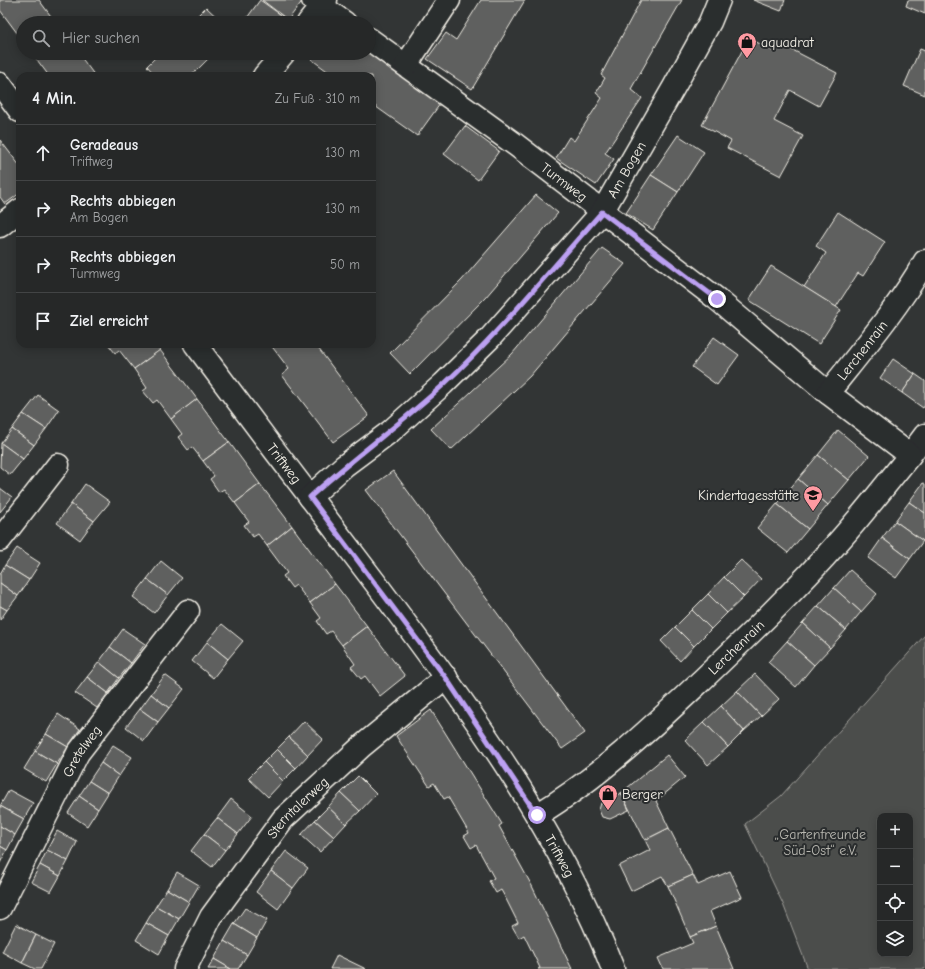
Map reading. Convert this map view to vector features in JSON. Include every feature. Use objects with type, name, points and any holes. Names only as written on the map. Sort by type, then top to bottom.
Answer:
[{"type":"street","points":[[406,65],[449,0]]},
{"type":"street","name":"Am Bogen","points":[[310,497],[344,466],[391,431],[443,384],[490,338],[602,212],[674,88],[710,22],[719,0]]},
{"type":"street","points":[[317,7],[333,16]]},
{"type":"street","name":"Turmweg","points":[[376,44],[511,141],[717,299],[828,393]]},
{"type":"street","points":[[267,72],[278,60]]},
{"type":"street","points":[[0,84],[16,106]]},
{"type":"street","points":[[0,226],[16,213]]},
{"type":"street","name":"Lerchenrain","points":[[910,454],[828,393],[883,323],[925,261]]},
{"type":"street","name":"Triftweg","points":[[198,348],[446,678],[537,815],[597,927],[613,969]]},
{"type":"street","name":"Lerchenrain","points":[[537,815],[559,802],[627,748],[669,711],[767,618],[840,541],[925,435]]},
{"type":"street","points":[[0,540],[58,465]]},
{"type":"street","name":"Gretelweg","points":[[0,908],[78,753],[188,611]]},
{"type":"street","name":"Sterntalerweg","points":[[185,969],[211,917],[283,819],[362,746],[446,678]]},
{"type":"green space","name":"„Gartenfreunde Süd-Ost“ e.V.","points":[[925,635],[925,969],[808,969],[783,904],[745,824],[781,796]]},
{"type":"building","points":[[0,0],[39,0],[51,16],[16,16],[16,32],[0,10]]},
{"type":"building","points":[[260,0],[282,16],[248,16]]},
{"type":"building","points":[[262,0],[303,0],[291,16],[283,16]]},
{"type":"building","points":[[481,0],[525,0],[472,89],[427,59],[446,33],[456,40]]},
{"type":"building","points":[[641,0],[682,0],[631,89],[642,98],[605,153],[614,159],[596,185],[556,158],[569,137],[574,141],[602,98],[596,93],[605,78],[601,75]]},
{"type":"building","points":[[753,0],[785,0],[781,11]]},
{"type":"building","points":[[908,0],[925,0],[925,14],[906,6]]},
{"type":"building","points":[[206,7],[216,16],[197,16]]},
{"type":"building","points":[[749,38],[773,51],[777,42],[837,73],[819,106],[790,90],[774,121],[803,136],[781,176],[727,148],[731,141],[702,125]]},
{"type":"building","points":[[920,49],[925,51],[925,95],[904,86]]},
{"type":"building","points":[[376,57],[440,104],[417,136],[376,107],[376,72],[329,72],[312,60],[376,60]]},
{"type":"building","points":[[37,60],[83,60],[92,72],[46,72]]},
{"type":"building","points":[[153,60],[207,60],[195,72],[152,72],[147,66]]},
{"type":"building","points":[[465,126],[499,151],[478,180],[444,154]]},
{"type":"building","points":[[678,135],[704,152],[678,192],[651,175]]},
{"type":"building","points":[[0,140],[16,161],[16,196],[5,204],[0,197]]},
{"type":"building","points":[[651,175],[678,192],[653,230],[626,213]]},
{"type":"building","points":[[536,195],[558,213],[485,298],[410,374],[390,353],[462,280]]},
{"type":"building","points":[[838,212],[885,242],[863,276],[858,273],[836,307],[804,287],[826,253],[816,246]]},
{"type":"building","points":[[602,248],[625,264],[530,376],[451,450],[431,429],[512,354]]},
{"type":"building","points":[[771,266],[841,310],[819,344],[749,300]]},
{"type":"building","points":[[714,337],[739,355],[717,385],[692,367]]},
{"type":"building","points":[[111,348],[158,348],[160,350],[134,369],[119,350],[115,353]]},
{"type":"building","points":[[273,348],[318,348],[369,416],[333,442],[282,375],[289,369]]},
{"type":"building","points":[[160,350],[197,399],[171,419],[157,400],[153,403],[143,391],[147,388],[134,369]]},
{"type":"building","points":[[893,359],[915,374],[902,393],[880,378]]},
{"type":"building","points":[[915,374],[925,381],[925,405],[923,408],[902,393]]},
{"type":"building","points":[[38,395],[59,410],[46,429],[23,414]]},
{"type":"building","points":[[197,399],[229,442],[203,461],[192,447],[188,450],[178,437],[182,434],[171,419]]},
{"type":"building","points":[[23,414],[46,429],[34,445],[12,429]]},
{"type":"building","points":[[12,429],[34,445],[23,459],[1,443]]},
{"type":"building","points":[[838,430],[869,456],[849,480],[818,455]]},
{"type":"building","points":[[229,442],[260,484],[235,503],[224,489],[219,492],[210,479],[214,476],[203,461]]},
{"type":"building","points":[[1,443],[23,459],[10,475],[0,467]]},
{"type":"building","points":[[818,455],[849,480],[828,505],[798,479]]},
{"type":"building","points":[[393,471],[585,733],[562,749],[366,490]]},
{"type":"building","points":[[798,479],[828,505],[808,529],[777,504]]},
{"type":"building","points":[[923,483],[925,484],[925,513],[909,502]]},
{"type":"building","points":[[85,484],[110,502],[94,521],[71,504]]},
{"type":"building","points":[[260,484],[292,526],[267,546],[258,534],[253,537],[244,525],[249,522],[235,503]]},
{"type":"building","points":[[0,488],[12,497],[0,512]]},
{"type":"building","points":[[909,502],[925,513],[925,539],[923,541],[895,521]]},
{"type":"building","points":[[71,504],[94,521],[80,540],[57,523]]},
{"type":"building","points":[[777,504],[808,529],[788,553],[757,528]]},
{"type":"building","points":[[895,521],[923,541],[910,559],[882,538]]},
{"type":"building","points":[[292,526],[335,584],[310,603],[296,585],[292,588],[283,576],[287,573],[267,546]]},
{"type":"building","points":[[882,538],[910,559],[896,578],[868,558]]},
{"type":"building","points":[[17,548],[40,563],[29,580],[5,565]]},
{"type":"building","points":[[741,560],[761,579],[744,597],[724,577]]},
{"type":"building","points":[[161,561],[182,578],[168,595],[147,579]]},
{"type":"building","points":[[5,565],[29,580],[18,596],[0,583],[0,574]]},
{"type":"building","points":[[850,570],[877,594],[861,612],[834,588]]},
{"type":"building","points":[[724,577],[744,597],[727,613],[708,594]]},
{"type":"building","points":[[147,579],[168,595],[154,613],[133,597]]},
{"type":"building","points":[[0,583],[18,596],[7,610],[0,606]]},
{"type":"building","points":[[335,584],[367,626],[342,645],[331,631],[326,634],[317,621],[321,618],[310,603]]},
{"type":"building","points":[[834,588],[861,612],[846,630],[818,606]]},
{"type":"building","points":[[708,594],[727,613],[711,629],[692,610]]},
{"type":"building","points":[[0,606],[7,610],[0,620]]},
{"type":"building","points":[[818,606],[846,630],[830,648],[803,623]]},
{"type":"building","points":[[692,610],[711,629],[694,646],[675,627]]},
{"type":"building","points":[[803,623],[830,648],[814,665],[787,641]]},
{"type":"building","points":[[222,624],[243,641],[228,659],[207,642]]},
{"type":"building","points":[[367,626],[405,676],[380,696],[365,676],[361,679],[351,667],[355,664],[342,645]]},
{"type":"building","points":[[675,627],[694,646],[680,661],[661,641]]},
{"type":"building","points":[[123,629],[145,644],[131,663],[110,647]]},
{"type":"building","points":[[787,641],[814,665],[796,687],[768,662]]},
{"type":"building","points":[[207,642],[228,659],[213,678],[192,661]]},
{"type":"building","points":[[110,647],[131,663],[119,678],[99,662]]},
{"type":"building","points":[[99,662],[119,678],[108,693],[87,677]]},
{"type":"building","points":[[755,674],[779,699],[761,716],[737,691]]},
{"type":"building","points":[[165,675],[184,689],[169,708],[151,694]]},
{"type":"building","points":[[87,677],[108,693],[97,708],[75,693]]},
{"type":"building","points":[[737,691],[761,716],[744,731],[721,706]]},
{"type":"building","points":[[151,694],[169,708],[158,722],[140,709]]},
{"type":"building","points":[[721,706],[744,731],[728,747],[704,722]]},
{"type":"building","points":[[140,709],[158,722],[144,741],[126,727]]},
{"type":"building","points":[[431,710],[502,824],[499,826],[532,886],[572,969],[538,969],[540,968],[524,935],[519,938],[512,926],[518,923],[506,899],[501,890],[496,893],[489,881],[494,878],[476,845],[471,848],[464,836],[469,833],[448,797],[444,799],[434,783],[429,786],[396,736]]},
{"type":"building","points":[[58,714],[80,729],[68,747],[46,734]]},
{"type":"building","points":[[304,721],[323,739],[308,755],[289,737]]},
{"type":"building","points":[[704,722],[728,747],[708,765],[685,740]]},
{"type":"building","points":[[46,734],[68,747],[57,764],[35,751]]},
{"type":"building","points":[[289,737],[308,755],[296,768],[277,749]]},
{"type":"building","points":[[113,745],[132,757],[119,776],[101,763]]},
{"type":"building","points":[[277,749],[296,768],[283,781],[264,762]]},
{"type":"building","points":[[35,751],[57,764],[46,782],[24,769]]},
{"type":"building","points":[[667,755],[685,777],[656,801],[669,828],[645,840],[621,793]]},
{"type":"building","points":[[264,762],[283,781],[268,797],[248,778]]},
{"type":"building","points":[[101,763],[119,776],[108,793],[89,781]]},
{"type":"building","points":[[358,776],[376,794],[360,811],[341,793]]},
{"type":"building","points":[[89,781],[108,793],[98,809],[79,796]]},
{"type":"building","points":[[9,790],[33,803],[24,819],[0,806]]},
{"type":"building","points":[[341,793],[360,811],[346,824],[328,807]]},
{"type":"building","points":[[621,793],[629,810],[610,819],[602,817],[599,810],[601,803]]},
{"type":"building","points":[[79,796],[98,809],[87,826],[68,813]]},
{"type":"building","points":[[231,799],[252,816],[238,834],[217,818]]},
{"type":"building","points":[[0,806],[24,819],[15,835],[0,826]]},
{"type":"building","points":[[328,807],[346,824],[334,837],[315,820]]},
{"type":"building","points":[[217,818],[238,834],[225,850],[204,834]]},
{"type":"building","points":[[315,820],[334,837],[320,852],[301,835]]},
{"type":"building","points":[[0,826],[15,835],[7,850],[0,846]]},
{"type":"building","points":[[669,828],[693,875],[668,886],[662,876],[631,891],[619,866],[650,850],[645,840]]},
{"type":"building","points":[[57,831],[77,842],[68,861],[47,850]]},
{"type":"building","points":[[204,834],[225,850],[212,867],[191,851]]},
{"type":"building","points":[[0,846],[7,850],[0,863]]},
{"type":"building","points":[[47,850],[68,861],[60,876],[40,865]]},
{"type":"building","points":[[286,851],[308,868],[293,888],[271,871]]},
{"type":"building","points":[[40,865],[60,876],[51,892],[31,882]]},
{"type":"building","points":[[271,871],[293,888],[278,909],[256,892]]},
{"type":"building","points":[[730,871],[742,897],[710,911],[716,926],[690,937],[668,886],[693,875],[698,885]]},
{"type":"building","points":[[177,872],[199,885],[189,902],[167,889]]},
{"type":"building","points":[[167,889],[189,902],[179,919],[156,906]]},
{"type":"building","points":[[156,906],[179,919],[169,936],[146,923]]},
{"type":"building","points":[[245,908],[267,920],[257,938],[234,924]]},
{"type":"building","points":[[146,923],[169,936],[159,954],[136,940]]},
{"type":"building","points":[[16,924],[36,935],[22,963],[2,952]]},
{"type":"building","points":[[234,924],[257,938],[247,955],[224,941]]},
{"type":"building","points":[[716,926],[734,969],[663,969],[658,958],[693,943],[690,937]]},
{"type":"building","points":[[36,935],[54,944],[41,969],[35,969],[22,963]]},
{"type":"building","points":[[224,941],[247,955],[238,969],[231,969],[214,959]]},
{"type":"building","points":[[337,955],[366,969],[330,969]]},
{"type":"building","points":[[214,959],[231,969],[208,969]]},
{"type":"place","name":"aquadrat","points":[[747,59]]},
{"type":"place","name":"Kindertagesstätte","points":[[813,512]]},
{"type":"place","name":"Berger","points":[[608,811]]},
{"type":"route","points":[[537,815],[446,678],[310,497],[344,466],[391,431],[443,384],[490,338],[602,212],[717,299]]}]
